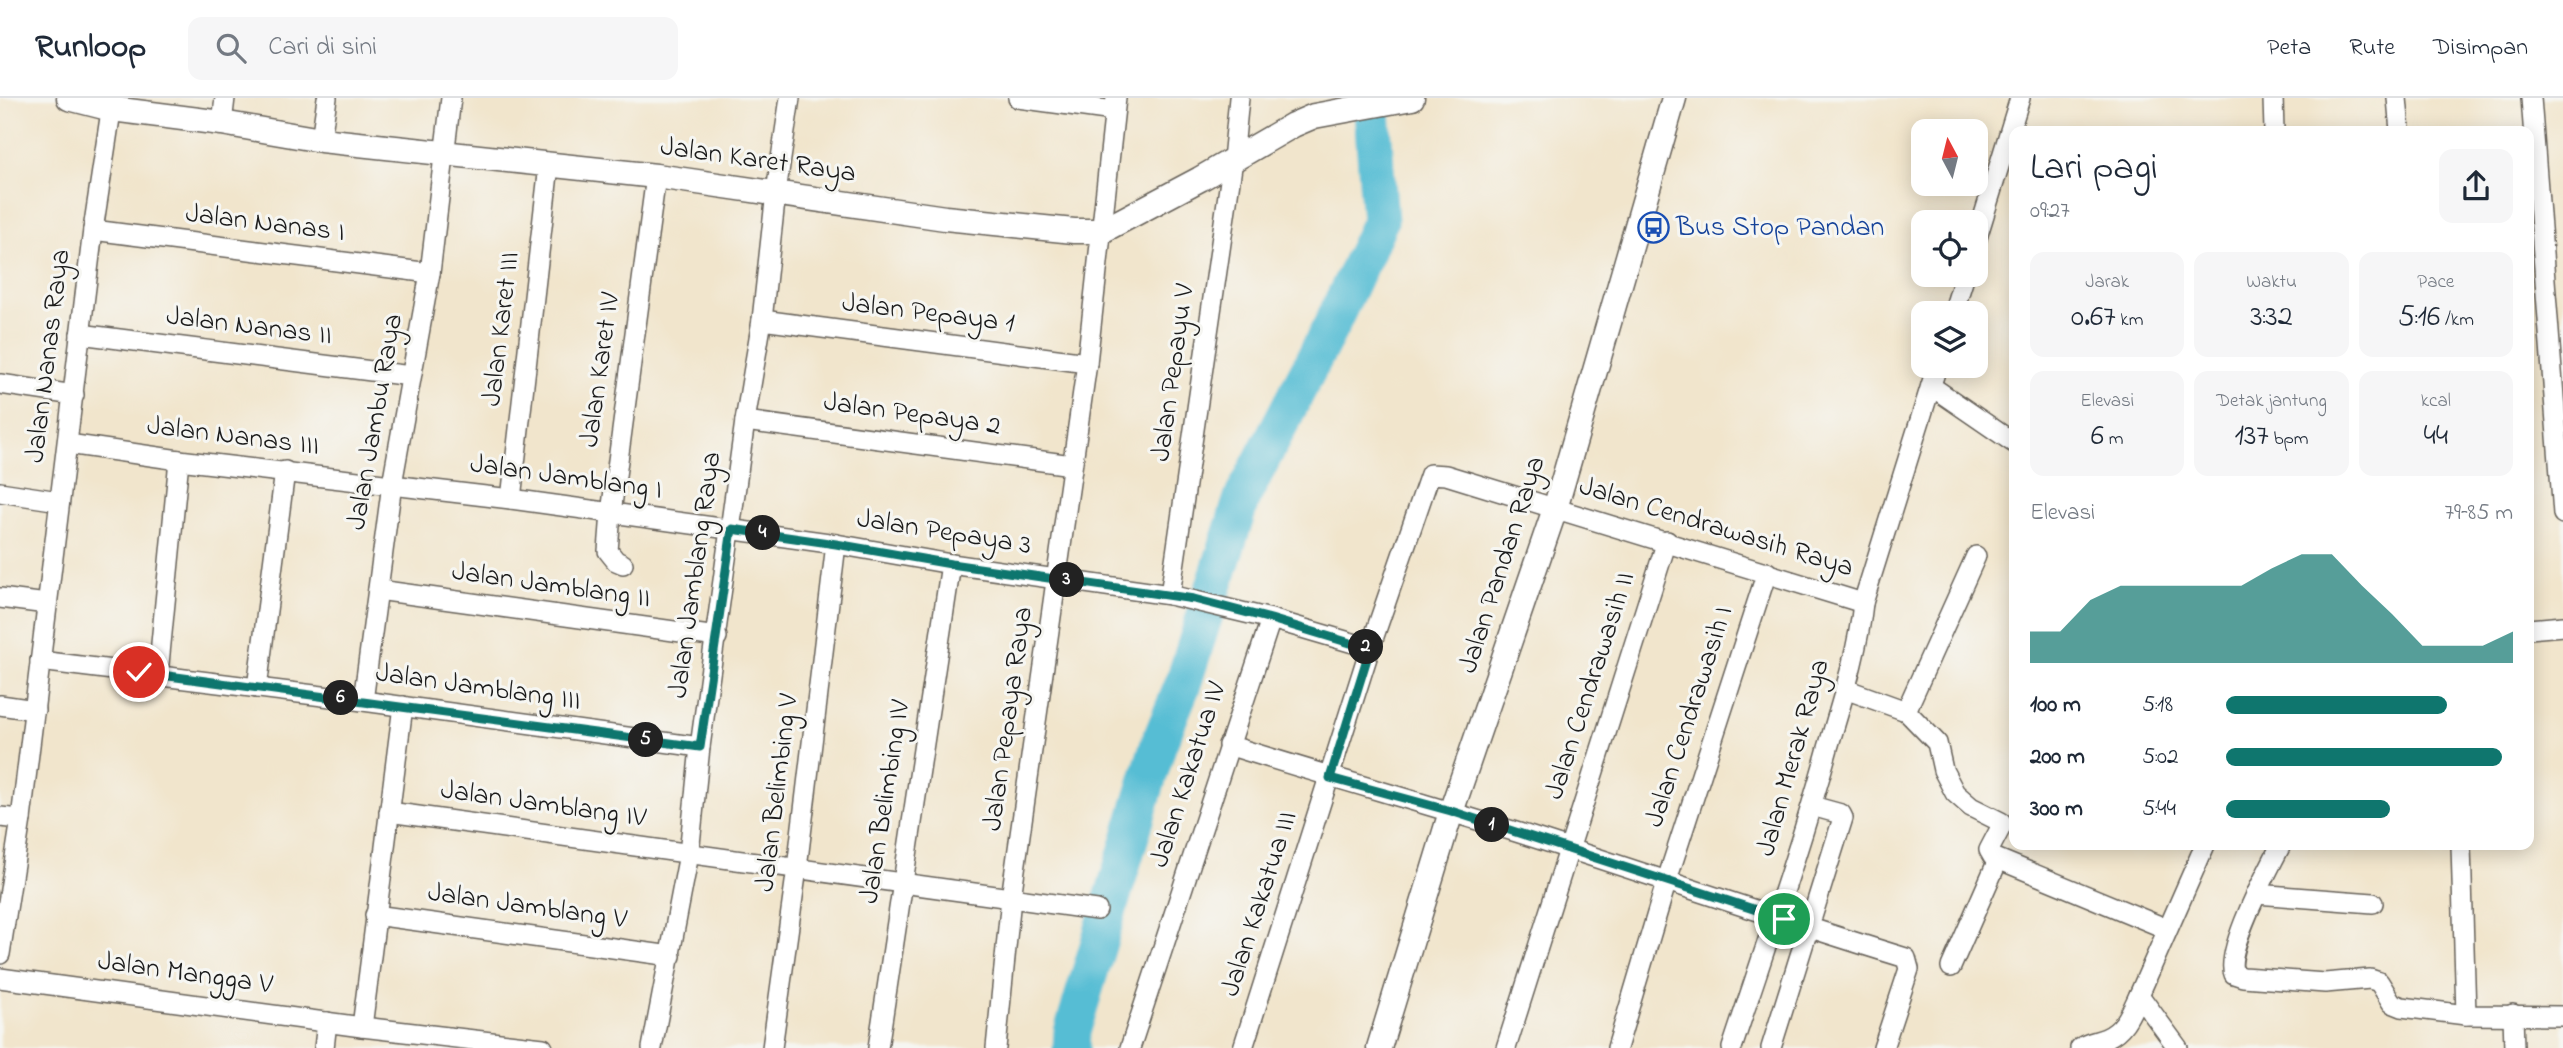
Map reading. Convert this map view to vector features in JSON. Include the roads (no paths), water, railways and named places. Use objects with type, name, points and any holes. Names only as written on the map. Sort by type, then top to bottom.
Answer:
[{"type":"street","name":"Jalan Karet Raya","points":[[69,98],[321,140],[656,176],[945,218],[1044,229],[1102,231]]},
{"type":"street","points":[[222,123],[225,98]]},
{"type":"street","points":[[321,140],[327,98]]},
{"type":"street","name":"Jalan Jambu Raya","points":[[363,701],[392,484],[430,273],[451,98]]},
{"type":"street","name":"Jalan Jamblang Raya","points":[[652,1048],[690,854],[700,747],[745,421],[762,320],[776,192],[790,98]]},
{"type":"street","points":[[1018,98],[1115,104]]},
{"type":"street","name":"Jalan Pepayu V","points":[[1170,595],[1233,160],[1239,98]]},
{"type":"street","name":"Jalan Pandan Raya","points":[[1379,1048],[1451,811],[1555,509],[1674,98]]},
{"type":"street","points":[[2011,126],[2020,98]]},
{"type":"street","points":[[2273,98],[2274,126]]},
{"type":"street","points":[[2397,98],[2400,126]]},
{"type":"street","points":[[2531,98],[2533,126]]},
{"type":"street","points":[[1102,231],[1293,125],[1314,116],[1404,99]]},
{"type":"street","name":"Jalan Nanas Raya","points":[[0,954],[7,857],[21,819],[93,230],[113,104]]},
{"type":"street","name":"Jalan Pepaya Raya","points":[[996,1048],[1011,898],[1087,363],[1115,104]]},
{"type":"street","points":[[1986,210],[2009,134]]},
{"type":"street","points":[[2534,137],[2563,514]]},
{"type":"street","name":"Jalan Karet III","points":[[511,499],[549,165]]},
{"type":"street","name":"Jalan Karet IV","points":[[623,564],[616,561],[608,551],[611,513],[656,176]]},
{"type":"street","name":"Jalan Nanas I","points":[[93,230],[430,273]]},
{"type":"street","name":"Jalan Pepaya 1","points":[[762,320],[1087,363]]},
{"type":"street","name":"Jalan Nanas II","points":[[80,334],[411,376]]},
{"type":"street","name":"Jalan Cendrawasih Raya","points":[[1370,649],[1430,474],[1446,475],[1863,603],[1933,378]]},
{"type":"street","points":[[0,384],[74,394]]},
{"type":"street","points":[[1931,386],[2009,440]]},
{"type":"street","name":"Jalan Pepaya 2","points":[[745,421],[1072,465]]},
{"type":"street","name":"Jalan Nanas III","points":[[68,444],[179,460],[392,484]]},
{"type":"street","points":[[158,674],[179,460]]},
{"type":"street","points":[[257,688],[285,471]]},
{"type":"street","name":"Jalan Jamblang I","points":[[392,484],[732,529]]},
{"type":"street","points":[[0,492],[59,501]]},
{"type":"street","name":"Jalan Pepaya 3","points":[[732,529],[1194,599],[1271,619]]},
{"type":"street","name":"Jalan Cendrawasih II","points":[[1506,1048],[1667,541]]},
{"type":"street","name":"Jalan Belimbing V","points":[[772,1048],[797,869],[836,544]]},
{"type":"street","points":[[1906,711],[1976,556]]},
{"type":"street","name":"Jalan Belimbing IV","points":[[878,1048],[951,564]]},
{"type":"street","name":"Jalan Cendrawasih I","points":[[1617,1048],[1667,880],[1767,572]]},
{"type":"street","name":"Jalan Jamblang II","points":[[378,590],[717,637]]},
{"type":"street","points":[[0,598],[47,604]]},
{"type":"street","name":"Jalan Merak Raya","points":[[1732,1048],[1793,922],[1812,806],[1845,690],[1863,603]]},
{"type":"street","points":[[1271,619],[1370,649]]},
{"type":"street","name":"Jalan Kakatua IV","points":[[1130,1048],[1271,619]]},
{"type":"street","points":[[2534,629],[2563,626]]},
{"type":"street","name":"Jalan Kakatua III","points":[[1243,1048],[1370,649]]},
{"type":"street","name":"Jalan Jamblang III","points":[[40,661],[158,674],[700,747]]},
{"type":"street","points":[[1845,690],[1906,711],[1938,745],[1945,775],[1955,793],[1971,807],[2001,822],[1989,850],[1990,855],[2167,929]]},
{"type":"street","points":[[0,705],[35,710]]},
{"type":"street","points":[[362,1027],[403,706]]},
{"type":"street","points":[[1228,745],[1330,778],[1451,811],[1906,958],[1909,969],[1883,1048]]},
{"type":"street","points":[[1771,1048],[1793,922],[1843,818],[1841,814],[1812,806]]},
{"type":"street","name":"Jalan Jamblang IV","points":[[388,812],[1097,910]]},
{"type":"street","points":[[0,817],[21,819]]},
{"type":"street","points":[[2080,1048],[2106,1038],[2128,1020],[2203,850]]},
{"type":"street","points":[[2278,850],[2256,894],[2232,956],[2234,974],[2325,983],[2370,979],[2379,982],[2396,1006],[2466,1015],[2563,1016]]},
{"type":"street","points":[[2461,850],[2466,1015]]},
{"type":"street","points":[[1951,967],[1998,860]]},
{"type":"street","points":[[2256,894],[2373,903]]},
{"type":"street","name":"Jalan Jamblang V","points":[[375,915],[671,956]]},
{"type":"street","name":"Jalan Mangga V","points":[[0,978],[362,1027],[436,1042],[542,1048]]},
{"type":"street","points":[[2139,995],[2178,1048]]},
{"type":"street","points":[[2513,1014],[2514,1048]]},
{"type":"street","points":[[324,1048],[327,1022]]},
{"type":"waterway","points":[[1071,1048],[1072,1032],[1158,746],[1183,684],[1242,498],[1331,326],[1380,221],[1371,98]]},
{"type":"place","name":"Bus Stop Pandan","points":[[1653,228]]}]
